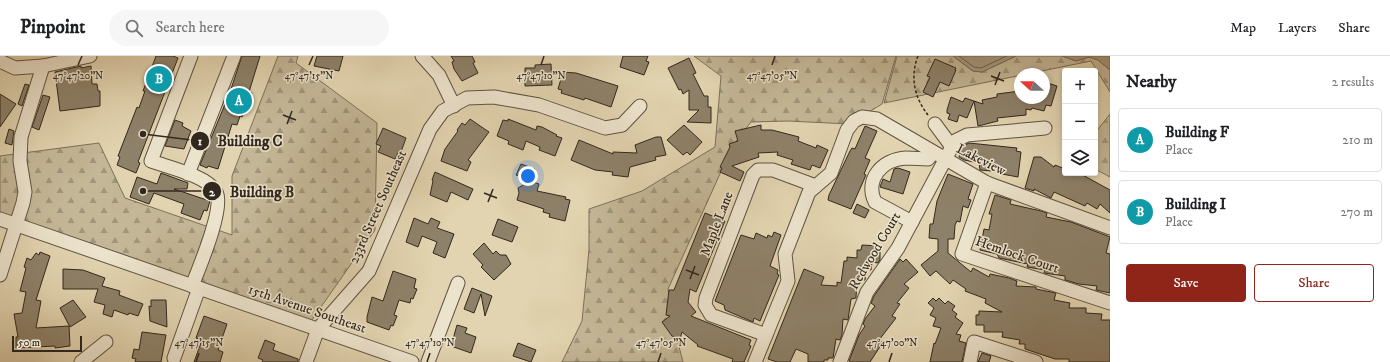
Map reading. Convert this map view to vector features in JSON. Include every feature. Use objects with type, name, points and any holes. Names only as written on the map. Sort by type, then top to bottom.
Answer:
[{"type":"street","points":[[0,61],[15,68],[43,66],[90,56]]},
{"type":"street","points":[[174,358],[196,287],[218,205],[217,192],[207,182],[151,161],[191,56]]},
{"type":"street","points":[[188,174],[234,56]]},
{"type":"street","points":[[422,56],[439,75],[454,106]]},
{"type":"street","points":[[0,275],[25,192],[20,161],[21,137],[43,66]]},
{"type":"street","name":"233rd Street Southeast","points":[[306,362],[318,329],[369,271],[430,129],[443,112],[467,98],[494,97],[539,104],[605,128],[622,125],[640,106]]},
{"type":"street","name":"Lakeview","points":[[816,186],[830,173],[848,130],[854,121],[862,117],[877,119],[945,160],[987,183],[1110,228]]},
{"type":"street","points":[[935,124],[952,147],[955,141],[967,135],[1045,128]]},
{"type":"street","name":"Redwood Court","points":[[840,362],[866,292],[898,248],[952,147]]},
{"type":"street","points":[[912,222],[875,202],[871,191],[874,176],[879,168],[891,163],[905,158],[928,159],[933,153]]},
{"type":"street","name":"Maple Lane","points":[[766,335],[711,315],[705,305],[706,298],[753,176],[758,170],[773,170],[816,186]]},
{"type":"street","name":"Hemlock Court","points":[[987,183],[962,254],[1110,304]]},
{"type":"street","points":[[755,362],[788,281],[785,254],[809,192],[816,186]]},
{"type":"street","name":"15th Avenue Southeast","points":[[0,219],[318,329],[381,357],[412,362]]},
{"type":"street","points":[[428,362],[458,283]]},
{"type":"street","points":[[82,362],[106,342]]},
{"type":"street","points":[[970,362],[974,342],[1036,362]]},
{"type":"path","points":[[918,56],[914,72],[914,88],[922,108],[935,124]]},
{"type":"green space","points":[[278,56],[298,56],[296,63],[377,123],[375,230],[309,324],[0,219],[0,156],[99,143],[125,198],[232,235],[232,176]]},
{"type":"green space","points":[[694,56],[896,56],[882,104],[849,124],[788,121],[751,122],[733,145],[668,289],[676,335],[683,362],[562,362],[582,321],[589,250],[589,209],[642,191],[715,147],[721,76]]},
{"type":"green space","points":[[897,56],[953,56],[973,71],[982,72],[1016,56],[1062,56],[1076,61],[1089,57],[1098,60],[1110,70],[1110,92],[1098,72],[1098,68],[1095,68],[1091,61],[1050,69],[1050,68],[1014,68],[1014,77],[884,103]]},
{"type":"green space","points":[[1110,114],[1110,177],[1098,171],[1098,129]]},
{"type":"water","points":[[953,56],[1016,56],[982,72],[973,71]]},
{"type":"water","points":[[1062,56],[1110,56],[1110,70],[1098,60],[1089,57],[1076,61]]},
{"type":"building","points":[[156,56],[173,56],[178,58],[138,162],[140,163],[136,173],[117,165],[120,157],[118,156],[137,107],[139,108],[145,91],[143,91]]},
{"type":"building","points":[[242,56],[260,56],[249,92],[252,93],[237,125],[232,124],[218,169],[208,166],[207,168],[200,165],[230,92]]},
{"type":"building","points":[[317,56],[343,56],[339,71],[314,66]]},
{"type":"building","points":[[451,56],[472,56],[475,62],[473,63],[478,73],[462,81],[454,69],[452,62],[454,61]]},
{"type":"building","points":[[623,56],[648,56],[646,61],[649,62],[644,75],[620,67]]},
{"type":"building","points":[[689,58],[696,73],[693,74],[704,96],[708,96],[708,107],[711,107],[711,123],[687,122],[699,110],[689,110],[689,90],[683,94],[681,89],[679,90],[668,68]]},
{"type":"building","points":[[935,59],[956,68],[956,70],[949,86],[940,82],[933,97],[923,92],[930,77],[927,76]]},
{"type":"building","points":[[551,64],[552,85],[525,86],[525,68],[535,68],[535,65]]},
{"type":"building","points":[[81,66],[81,68],[91,66],[92,84],[97,84],[98,91],[100,91],[100,106],[60,111],[55,72]]},
{"type":"building","points":[[563,72],[576,73],[618,86],[611,107],[585,98],[584,100],[561,93],[562,90],[558,89]]},
{"type":"building","points":[[25,84],[29,85],[22,106],[18,104]]},
{"type":"building","points":[[1050,84],[1057,86],[1051,106],[1046,105],[1044,111],[1032,108],[1031,110],[1026,109],[1026,115],[997,118],[998,121],[978,126],[974,101],[983,104],[982,100],[997,97],[997,94],[1014,92],[1014,104],[1050,104]]},
{"type":"building","points":[[0,94],[16,104],[0,127]]},
{"type":"building","points":[[43,95],[50,97],[39,130],[32,127]]},
{"type":"building","points":[[951,97],[963,102],[965,98],[974,101],[967,118],[959,115],[957,122],[948,119],[950,114],[947,113],[947,110]]},
{"type":"building","points":[[470,119],[489,132],[468,160],[471,162],[467,171],[441,161],[445,149],[458,131],[457,130],[462,123],[465,125]]},
{"type":"building","points":[[508,119],[536,130],[537,126],[542,127],[562,138],[555,156],[539,150],[540,147],[526,141],[523,150],[508,144],[509,141],[497,136],[503,120],[508,121]]},
{"type":"building","points":[[175,120],[183,123],[182,126],[191,131],[184,149],[165,146]]},
{"type":"building","points":[[684,125],[702,142],[690,155],[687,152],[683,155],[667,140]]},
{"type":"building","points":[[761,125],[761,130],[772,130],[799,137],[798,141],[816,148],[817,145],[828,150],[820,168],[812,165],[810,170],[791,164],[793,160],[777,155],[778,152],[758,153],[759,157],[732,166],[744,172],[740,181],[720,172],[722,168],[720,167],[730,147],[729,144],[738,141],[735,131]]},
{"type":"building","points":[[865,126],[877,131],[865,158],[870,160],[864,174],[866,175],[851,209],[828,200],[850,151],[852,148],[855,149]]},
{"type":"building","points":[[383,128],[406,138],[401,152],[399,151],[395,159],[378,152],[381,146],[376,144]]},
{"type":"building","points":[[9,129],[14,131],[12,145],[5,143]]},
{"type":"building","points":[[656,137],[661,137],[666,155],[655,157],[656,160],[630,167],[628,177],[612,175],[613,172],[595,170],[571,160],[579,140],[613,154],[613,152],[637,153],[635,145]]},
{"type":"building","points":[[969,143],[1017,148],[1016,151],[1021,152],[1018,177],[1002,174],[1003,172],[980,170],[979,163],[964,160],[959,157],[961,147]]},
{"type":"building","points":[[1034,157],[1041,157],[1054,167],[1055,165],[1062,168],[1062,176],[1084,176],[1110,190],[1110,213],[1100,204],[1097,209],[1087,203],[1085,206],[1054,192],[1051,198],[1034,189],[1034,191],[1025,188]]},
{"type":"building","points":[[521,164],[535,169],[531,180],[516,175]]},
{"type":"building","points":[[898,168],[910,172],[903,194],[880,187],[883,179],[890,182],[894,169]]},
{"type":"building","points":[[435,172],[473,189],[468,200],[451,192],[447,202],[430,195],[432,180]]},
{"type":"building","points":[[161,173],[188,183],[187,189],[174,189],[210,201],[207,211],[204,210],[200,220],[181,213],[184,204],[154,193],[149,204],[130,197],[137,177],[157,184]]},
{"type":"building","points":[[948,174],[973,184],[968,199],[971,200],[968,208],[963,206],[960,222],[957,221],[955,225],[954,239],[948,239],[948,253],[971,272],[973,268],[989,277],[990,274],[1017,281],[1016,286],[1036,287],[1036,289],[1056,293],[1054,300],[1070,303],[1069,308],[1086,308],[1086,313],[1102,314],[1101,320],[1110,320],[1110,362],[1069,362],[1069,359],[1055,359],[1025,349],[1025,344],[1019,344],[1020,340],[1002,337],[1003,332],[984,332],[984,325],[976,325],[976,315],[979,315],[979,311],[1002,312],[985,303],[986,299],[965,291],[966,289],[953,280],[950,284],[936,271],[930,276],[921,265],[938,251],[938,239],[929,238],[930,224],[933,224],[937,201]]},
{"type":"building","points":[[530,181],[539,184],[537,191],[566,197],[565,199],[570,200],[565,221],[549,217],[550,214],[543,212],[544,209],[517,200],[519,193],[518,188]]},
{"type":"building","points":[[995,195],[1011,200],[1010,204],[1041,211],[1047,213],[1046,217],[1071,222],[1110,237],[1106,253],[1110,254],[1110,293],[1096,290],[1097,286],[1079,284],[1065,280],[1065,276],[1044,273],[1045,270],[1027,267],[1028,264],[999,258],[997,254],[980,250],[984,229],[989,230],[992,214],[989,214]]},
{"type":"building","points":[[857,204],[869,210],[865,218],[853,213]]},
{"type":"building","points":[[705,213],[725,221],[696,292],[690,289],[688,302],[696,312],[691,316],[751,340],[749,345],[751,346],[744,362],[732,362],[733,359],[697,346],[698,345],[682,332],[680,339],[672,336],[662,322],[670,316],[666,315],[669,290],[674,290]]},
{"type":"building","points":[[414,218],[428,224],[431,218],[440,222],[437,228],[454,234],[445,258],[433,253],[437,242],[422,236],[418,247],[406,242]]},
{"type":"building","points":[[498,219],[518,227],[512,242],[492,235]]},
{"type":"building","points":[[774,232],[781,235],[770,266],[778,270],[777,274],[779,275],[760,321],[754,318],[753,322],[725,310],[724,305],[715,301],[741,235],[754,239],[756,233],[767,238],[768,235],[772,237]]},
{"type":"building","points":[[484,243],[493,254],[496,251],[500,255],[506,255],[511,264],[494,280],[481,267],[483,265],[473,254]]},
{"type":"building","points":[[862,245],[880,246],[880,260],[878,263],[872,262],[871,270],[866,269],[865,280],[857,280],[856,298],[851,299],[848,320],[843,319],[842,335],[840,340],[836,339],[833,358],[828,358],[828,360],[824,360],[824,362],[808,362],[808,354],[796,349],[790,362],[777,362],[768,359],[804,269],[824,277],[821,285],[837,286],[837,282],[841,283],[844,261],[847,261],[847,257],[857,258],[857,250],[861,250]]},
{"type":"building","points":[[40,252],[50,256],[36,300],[41,301],[36,328],[69,326],[70,346],[55,348],[55,346],[16,348],[16,337],[18,337],[14,314],[22,313],[26,292],[20,291],[26,268],[24,267],[27,258],[31,260],[36,253],[39,255]]},
{"type":"building","points":[[900,259],[903,262],[906,259],[918,272],[904,284],[909,288],[897,303],[900,304],[892,316],[896,318],[879,340],[883,342],[870,362],[851,362],[849,361],[859,335],[865,326],[863,324],[865,319],[875,306],[871,303],[874,296]]},
{"type":"building","points":[[63,269],[83,270],[105,278],[102,286],[120,291],[119,295],[143,304],[138,316],[129,313],[128,315],[114,310],[112,317],[103,314],[105,305],[94,302],[98,289],[63,289]]},
{"type":"building","points":[[393,271],[416,279],[414,288],[417,289],[413,299],[411,298],[410,303],[399,300],[394,315],[397,316],[393,326],[391,325],[389,330],[367,322],[367,317],[372,297],[383,301]]},
{"type":"building","points":[[472,288],[492,296],[485,316],[481,294],[474,313],[464,309]]},
{"type":"building","points":[[933,298],[936,301],[939,298],[945,304],[948,301],[955,306],[952,310],[957,314],[955,317],[963,323],[956,334],[961,335],[959,341],[966,343],[962,362],[930,362],[934,343],[935,344],[941,328],[933,326],[936,318],[930,315],[934,308],[928,303]]},
{"type":"building","points":[[73,300],[86,317],[70,327],[60,308]]},
{"type":"building","points":[[151,300],[166,300],[167,327],[150,321],[149,306],[151,307]]},
{"type":"building","points":[[204,316],[227,324],[218,350],[223,352],[220,362],[194,362],[202,340],[196,338]]},
{"type":"building","points":[[457,325],[467,328],[465,333],[476,337],[471,353],[451,346]]},
{"type":"building","points":[[142,332],[166,335],[161,362],[135,362],[136,359],[132,358],[134,349],[139,350]]},
{"type":"building","points":[[265,340],[275,344],[273,350],[298,359],[298,362],[262,362],[263,360],[258,358]]},
{"type":"building","points":[[518,343],[536,350],[531,362],[513,356]]},
{"type":"building","points":[[982,353],[991,356],[989,362],[978,362]]},
{"type":"place","name":"Building I","points":[[159,79]]},
{"type":"place","name":"Building F","points":[[239,101]]},
{"type":"place","name":"Building C","points":[[143,134]]},
{"type":"place","name":"Building B","points":[[143,191]]}]
